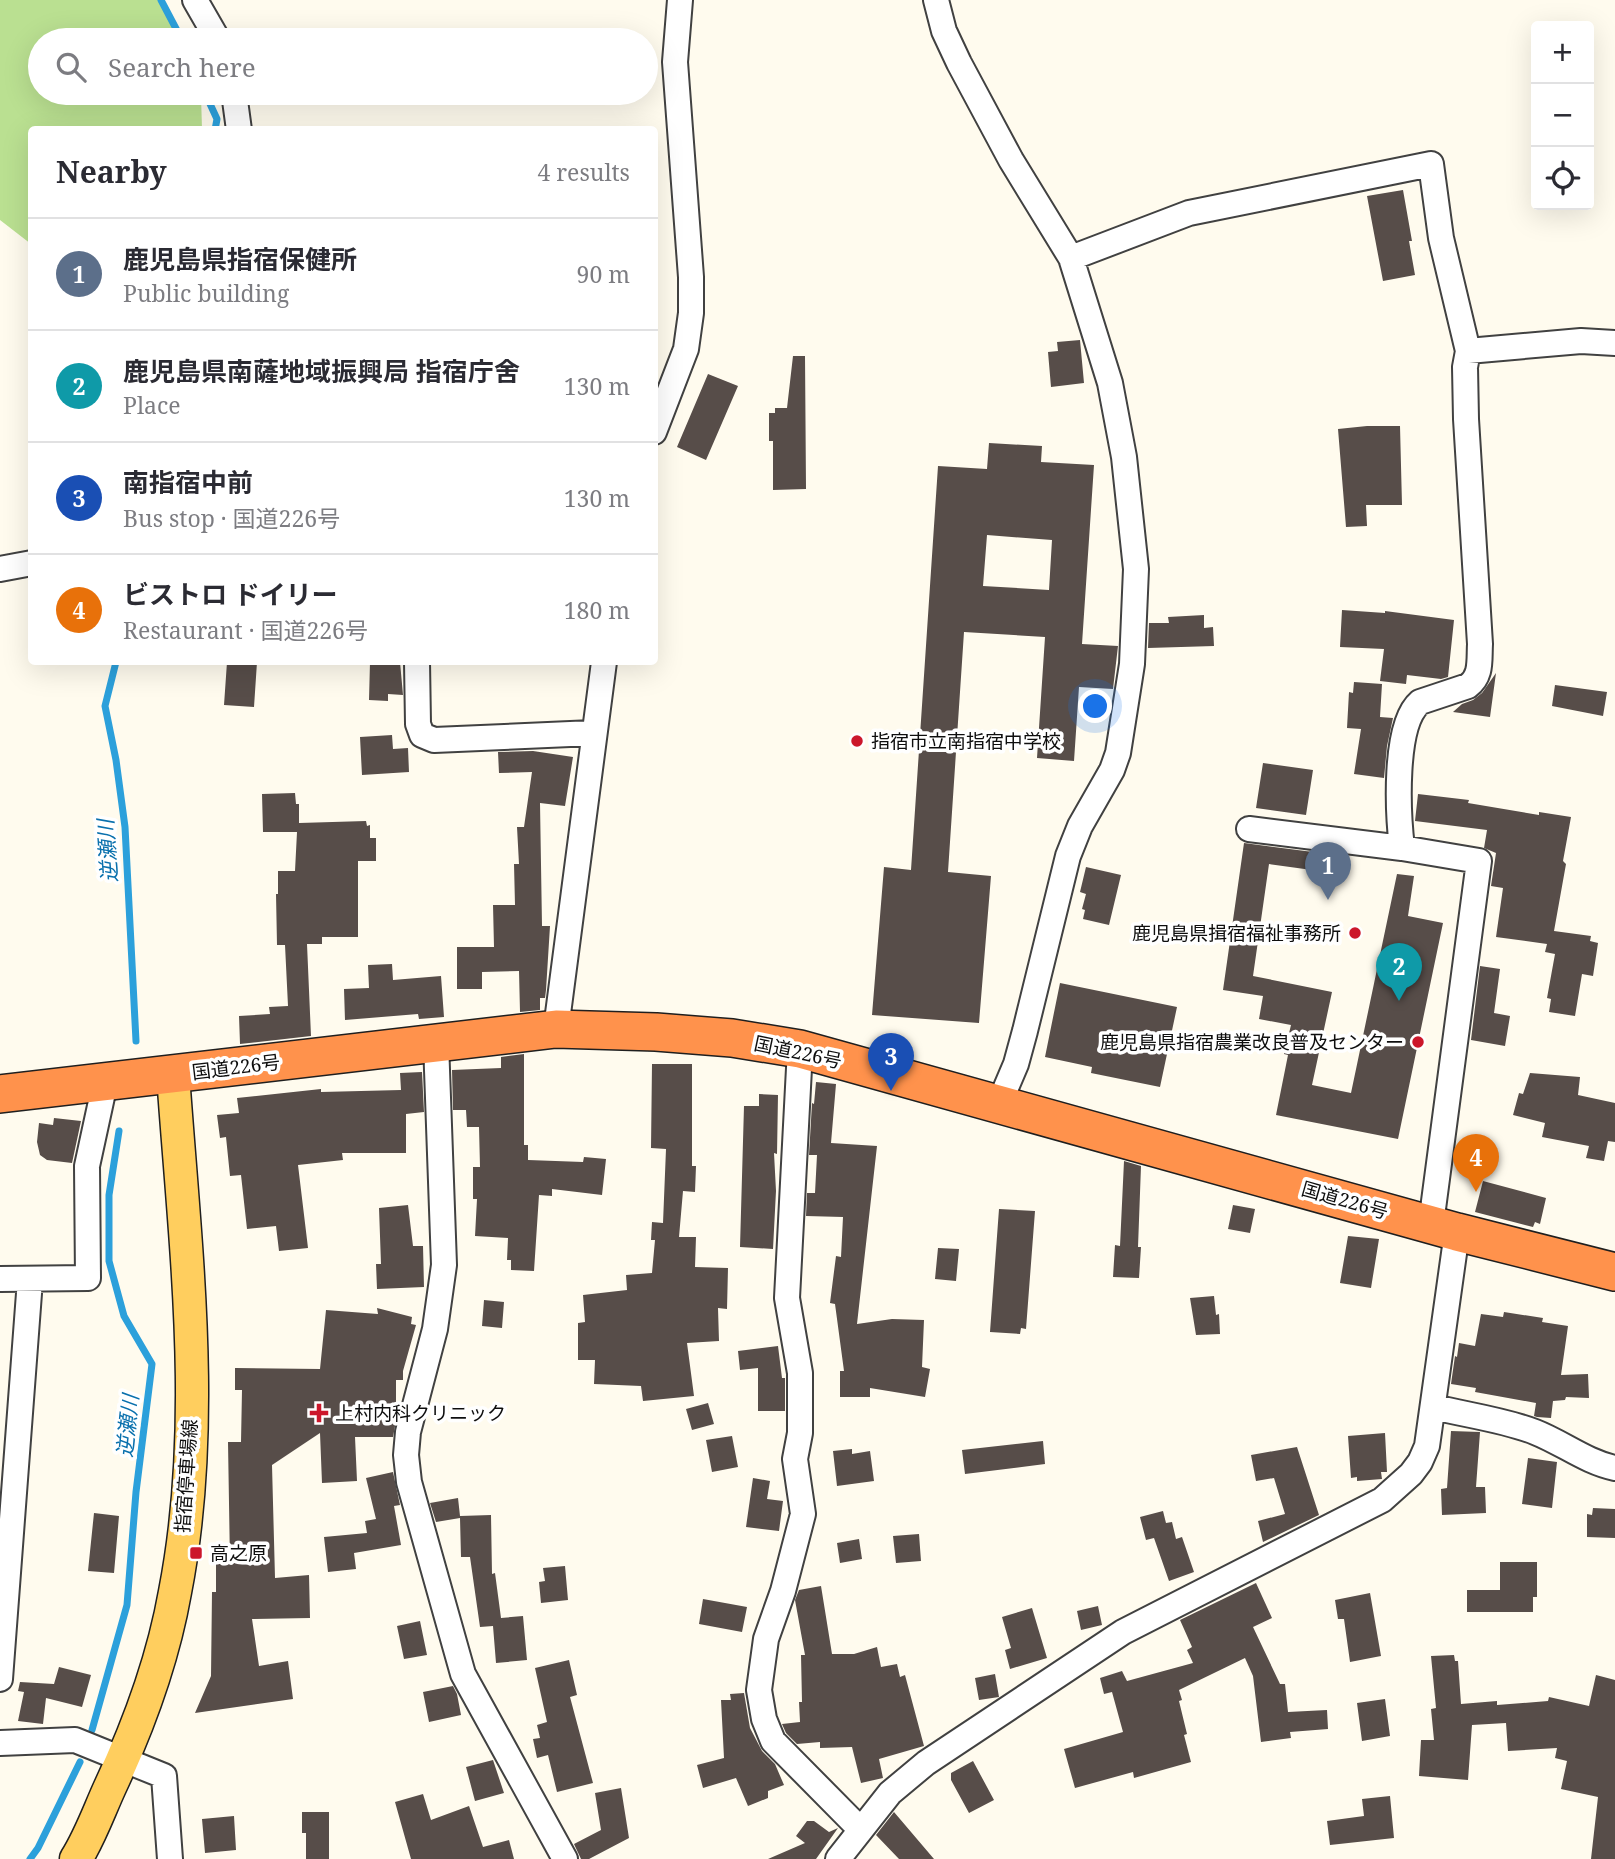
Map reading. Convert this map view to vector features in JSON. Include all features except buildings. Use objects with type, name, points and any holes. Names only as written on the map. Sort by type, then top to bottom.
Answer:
[{"type":"highway","name":"国道226号","points":[[0,1094],[556,1029],[732,1038],[800,1049],[1444,1228],[1615,1272]]},
{"type":"main road","name":"指宿停車場線","points":[[76,1859],[123,1761],[155,1675],[176,1592],[185,1520],[191,1457],[191,1337],[173,1075]]},
{"type":"street","points":[[195,0],[211,28]]},
{"type":"street","points":[[658,422],[686,349],[691,313],[691,277],[675,61],[680,0]]},
{"type":"street","points":[[936,0],[944,31],[959,63],[1011,160],[1070,258],[1110,383],[1124,457],[1136,569],[1132,664],[1115,763],[1080,826],[1068,856],[1016,1064],[999,1104]]},
{"type":"street","points":[[236,105],[238,126]]},
{"type":"street","points":[[1070,258],[1189,213],[1431,164],[1441,238],[1468,351],[1465,367],[1466,419],[1479,611],[1479,671],[1477,678],[1468,687],[1420,702],[1410,712],[1406,721],[1401,753],[1399,823],[1402,848]]},
{"type":"street","points":[[1468,351],[1581,341],[1615,343]]},
{"type":"street","points":[[0,569],[28,564]]},
{"type":"street","points":[[417,665],[418,724],[422,735],[434,740],[593,733]]},
{"type":"street","points":[[556,1029],[604,665]]},
{"type":"street","points":[[838,1859],[890,1793],[926,1763],[1123,1632],[1382,1500],[1398,1487],[1420,1462],[1427,1446],[1434,1407],[1444,1228],[1479,861],[1402,848],[1250,829]]},
{"type":"street","points":[[436,1042],[444,1265],[435,1329],[408,1432],[406,1455],[409,1482],[463,1674],[565,1859]]},
{"type":"street","points":[[800,1049],[787,1298],[800,1373],[800,1433],[795,1459],[803,1514],[783,1591],[766,1639],[759,1690],[764,1719],[773,1741],[860,1829]]},
{"type":"street","points":[[0,1279],[89,1278],[87,1166],[105,1083]]},
{"type":"street","points":[[0,1679],[30,1280]]},
{"type":"street","points":[[1434,1407],[1531,1430],[1551,1438],[1592,1462],[1615,1468]]},
{"type":"street","points":[[0,1743],[75,1740],[164,1776],[170,1859]]},
{"type":"green space","points":[[0,0],[161,0],[173,28],[28,28],[28,105],[201,105],[202,126],[28,126],[28,242],[0,220]]},
{"type":"waterway","name":"逆瀬川","points":[[161,0],[176,28]]},
{"type":"waterway","name":"逆瀬川","points":[[211,105],[217,119],[216,126]]},
{"type":"waterway","name":"逆瀬川","points":[[115,665],[105,706],[125,827],[136,1041]]},
{"type":"waterway","name":"逆瀬川","points":[[92,1730],[127,1605],[136,1492],[152,1364],[124,1316],[109,1261],[109,1195],[119,1131]]},
{"type":"waterway","name":"逆瀬川","points":[[30,1859],[80,1762]]},
{"type":"place","name":"指宿市立南指宿中学校","points":[[857,741]]},
{"type":"place","name":"鹿児島県指宿保健所","points":[[1328,900]]},
{"type":"place","name":"鹿児島県揖宿福祉事務所","points":[[1355,933]]},
{"type":"place","name":"鹿児島県南薩地域振興局 指宿庁舍","points":[[1399,1001]]},
{"type":"place","name":"鹿児島県指宿農業改良普及センター","points":[[1418,1042]]},
{"type":"place","name":"南指宿中前","points":[[891,1091]]},
{"type":"place","name":"ビストロ ドイリー","points":[[1476,1192]]},
{"type":"place","name":"上村内科クリニック","points":[[319,1413]]},
{"type":"place","name":"高之原","points":[[196,1553]]}]
